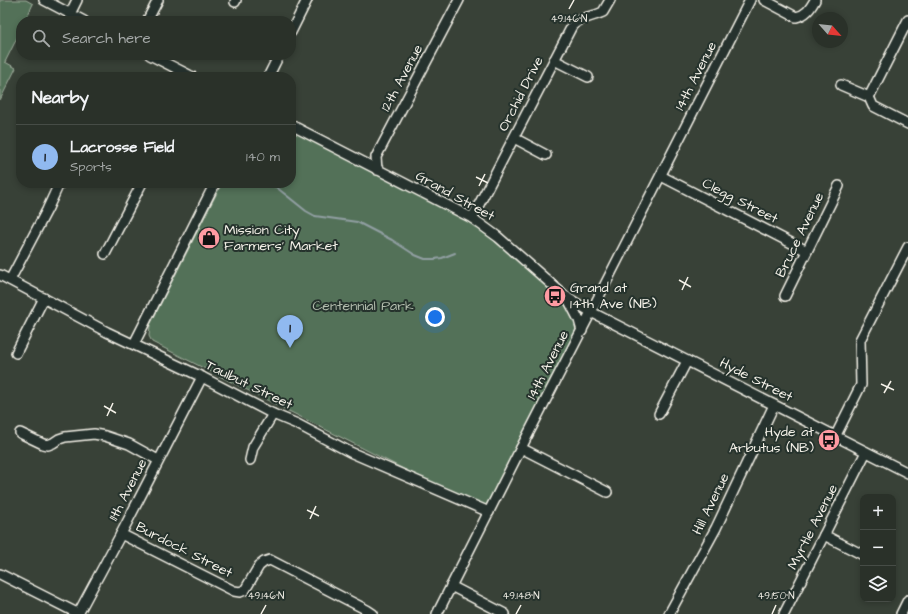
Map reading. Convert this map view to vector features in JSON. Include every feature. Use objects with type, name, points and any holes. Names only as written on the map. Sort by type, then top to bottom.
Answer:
[{"type":"street","points":[[44,0],[74,16]]},
{"type":"street","points":[[70,14],[77,0]]},
{"type":"street","points":[[150,16],[158,0]]},
{"type":"street","points":[[296,22],[307,0]]},
{"type":"street","name":"12th Avenue","points":[[377,170],[376,157],[459,0]]},
{"type":"street","name":"Orchid Drive","points":[[472,218],[572,26],[579,20],[603,12],[610,0]]},
{"type":"street","name":"14th Avenue","points":[[437,614],[750,0]]},
{"type":"street","points":[[764,0],[796,17],[808,12],[815,0]]},
{"type":"street","points":[[869,97],[908,20]]},
{"type":"street","points":[[160,60],[183,72]]},
{"type":"street","points":[[270,72],[276,60]]},
{"type":"street","points":[[554,60],[588,77]]},
{"type":"street","points":[[841,85],[869,97],[874,106],[908,124]]},
{"type":"street","name":"Grand Street","points":[[296,128],[472,218],[498,237],[566,296],[591,312]]},
{"type":"street","points":[[514,138],[546,155]]},
{"type":"street","name":"Clegg Street","points":[[661,176],[807,251]]},
{"type":"street","name":"Bruce Avenue","points":[[785,296],[839,186]]},
{"type":"street","points":[[10,280],[57,188]]},
{"type":"street","points":[[105,254],[139,188]]},
{"type":"street","points":[[134,344],[212,188]]},
{"type":"street","points":[[835,436],[861,385],[860,340],[908,247]]},
{"type":"street","name":"Taulbut Street","points":[[0,275],[108,332],[202,377],[273,414],[297,424],[350,452],[488,512]]},
{"type":"street","points":[[566,296],[579,320],[582,331]]},
{"type":"street","points":[[16,353],[44,298]]},
{"type":"street","name":"Hyde Street","points":[[591,312],[866,452],[907,471]]},
{"type":"street","points":[[659,414],[686,361]]},
{"type":"street","name":"11th Avenue","points":[[78,614],[202,377]]},
{"type":"street","name":"Hill Avenue","points":[[669,614],[716,528],[774,405]]},
{"type":"street","points":[[250,460],[253,446],[273,414]]},
{"type":"street","points":[[20,433],[48,445],[64,437],[94,434],[106,436],[129,444],[158,460]]},
{"type":"street","points":[[521,448],[607,492]]},
{"type":"street","name":"Myrtle Avenue","points":[[784,614],[866,452]]},
{"type":"street","name":"Burdock Street","points":[[121,534],[234,591],[240,592],[245,590],[259,566],[270,560],[372,614]]},
{"type":"street","points":[[824,535],[860,553]]},
{"type":"street","points":[[0,574],[78,614]]},
{"type":"street","points":[[451,586],[505,614]]},
{"type":"street","points":[[901,614],[908,600]]},
{"type":"green space","points":[[0,0],[26,0],[33,4],[27,16],[16,16],[16,40],[5,62],[16,68],[0,100]]},
{"type":"green space","name":"Centennial Park","points":[[296,132],[472,218],[591,312],[489,512],[152,342],[149,336],[150,325],[219,188],[296,188]]},
{"type":"waterway","points":[[277,188],[306,211],[315,216],[357,222],[392,240],[415,255],[425,259],[442,258],[455,253]]},
{"type":"place","name":"Mission City Farmers’ Market","points":[[209,238]]},
{"type":"place","name":"Grand at 14th Ave (NB)","points":[[555,296]]},
{"type":"place","name":"Lacrosse Field","points":[[290,348]]},
{"type":"place","name":"Hyde at Arbutus (NB)","points":[[829,440]]}]
